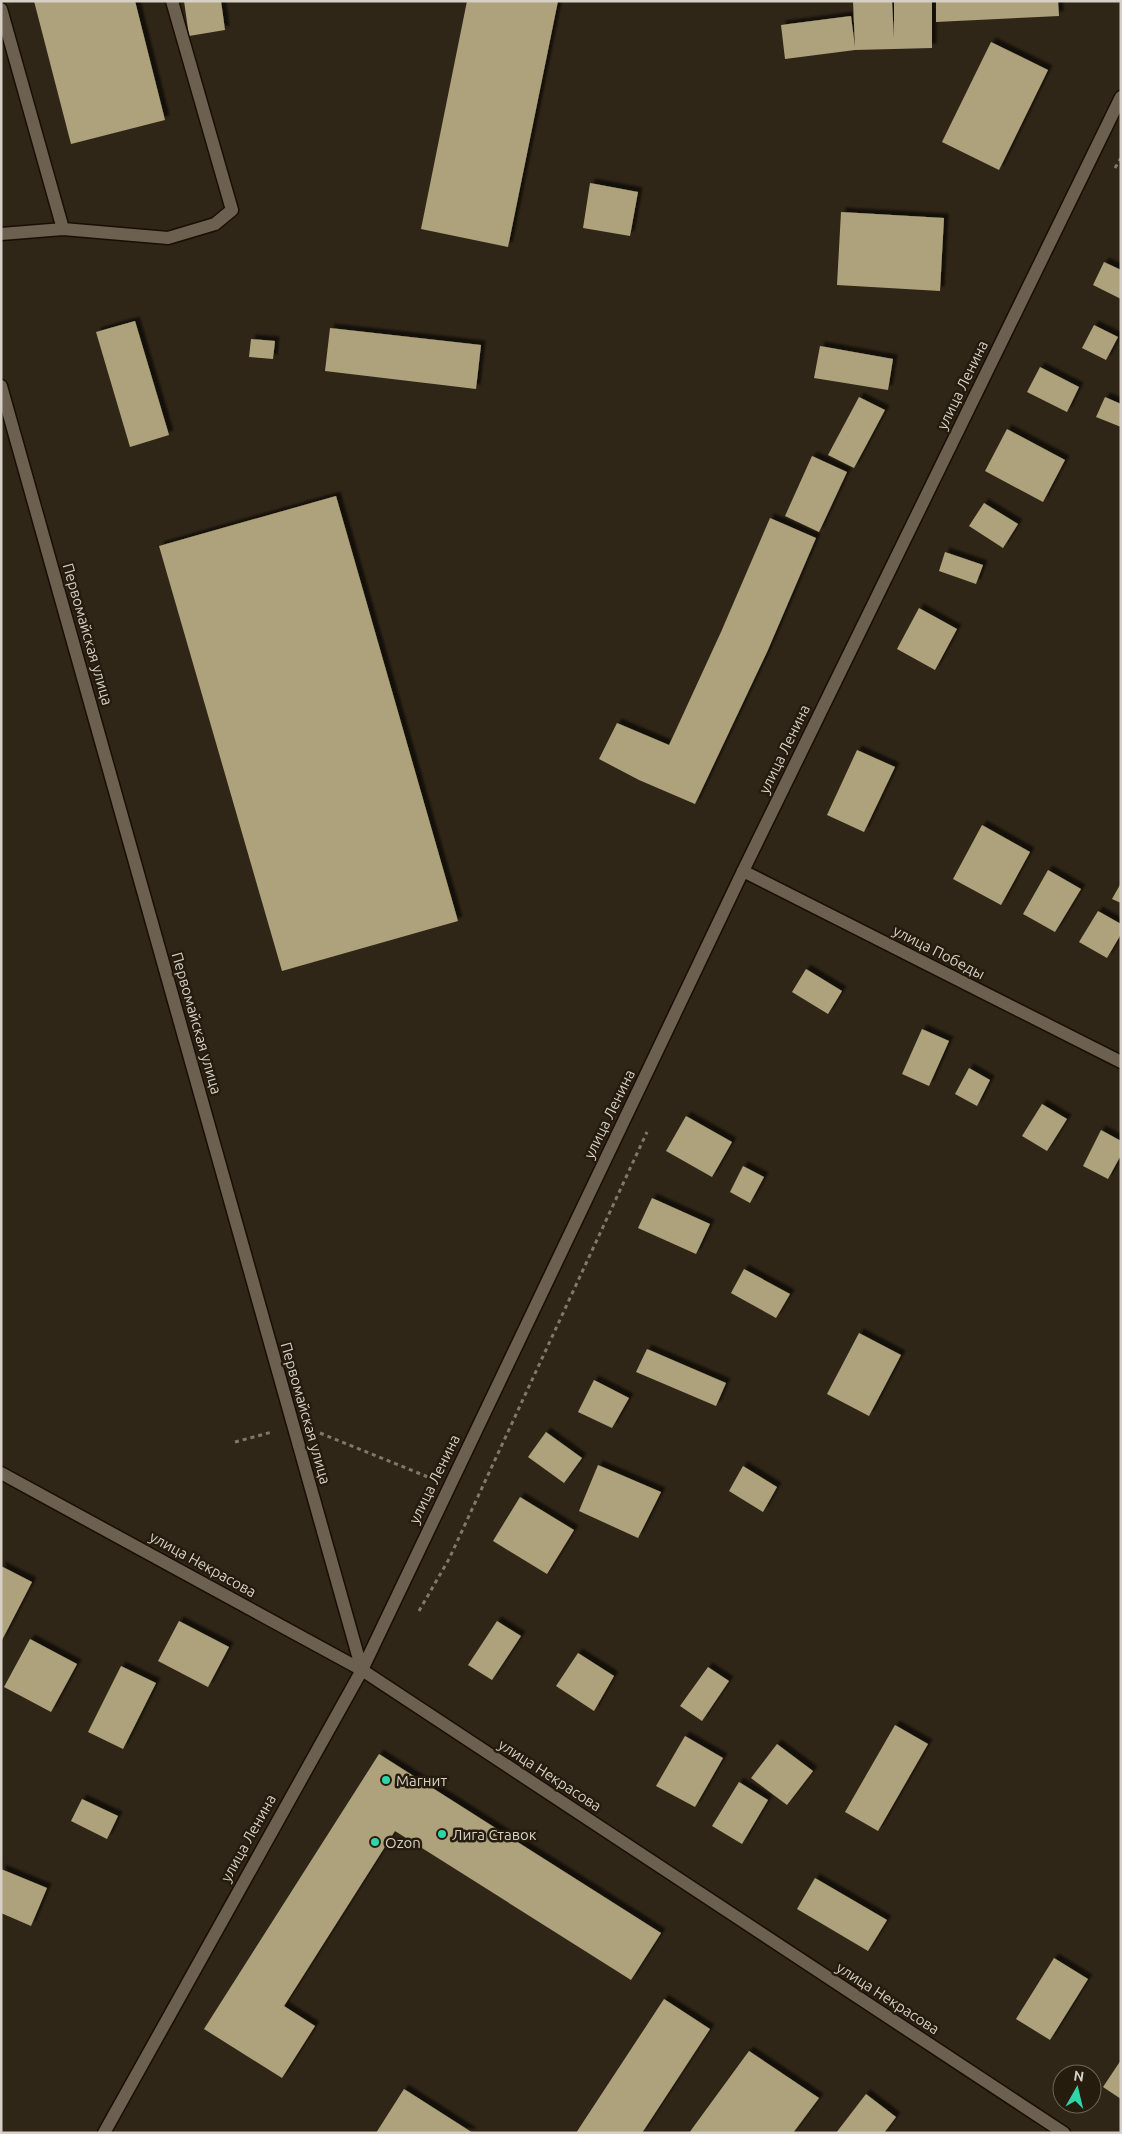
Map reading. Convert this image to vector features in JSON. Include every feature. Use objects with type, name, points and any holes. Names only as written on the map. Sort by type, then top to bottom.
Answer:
[{"type":"street","points":[[1,234],[64,229],[168,238],[215,224],[232,210],[172,1]]},
{"type":"street","points":[[1,9],[64,229]]},
{"type":"street","name":"улица Ленина","points":[[104,2133],[362,1670],[742,871],[1121,97]]},
{"type":"street","name":"Первомайская улица","points":[[1,386],[362,1670]]},
{"type":"street","name":"улица Победы","points":[[742,871],[1121,1062]]},
{"type":"street","name":"улица Некрасова","points":[[1,1473],[362,1670],[1064,2133]]},
{"type":"path","points":[[1111,175],[1121,158]]},
{"type":"path","points":[[416,1616],[449,1559],[649,1128]]},
{"type":"path","points":[[235,1442],[300,1425],[477,1498]]},
{"type":"building","points":[[34,1],[135,1],[165,120],[71,144]]},
{"type":"building","points":[[184,1],[221,1],[225,30],[189,36]]},
{"type":"building","points":[[467,1],[558,1],[508,247],[421,229]]},
{"type":"building","points":[[853,1],[892,1],[894,39],[894,1],[932,1],[932,48],[855,50],[785,59],[781,25],[851,16],[855,47]]},
{"type":"building","points":[[936,1],[1058,1],[1059,16],[936,22]]},
{"type":"building","points":[[991,42],[1048,70],[999,170],[942,142]]},
{"type":"building","points":[[590,183],[638,192],[630,236],[583,228]]},
{"type":"building","points":[[841,212],[944,218],[940,291],[837,285]]},
{"type":"building","points":[[1104,262],[1121,270],[1121,299],[1093,285]]},
{"type":"building","points":[[135,321],[169,435],[130,447],[96,332]]},
{"type":"building","points":[[1094,325],[1118,337],[1106,360],[1082,348]]},
{"type":"building","points":[[330,328],[481,345],[476,389],[325,371]]},
{"type":"building","points":[[251,339],[275,341],[273,359],[249,357]]},
{"type":"building","points":[[820,346],[893,359],[888,390],[814,378]]},
{"type":"building","points":[[1040,367],[1079,387],[1067,412],[1027,392]]},
{"type":"building","points":[[859,397],[885,410],[854,468],[828,455]]},
{"type":"building","points":[[1105,397],[1121,404],[1121,427],[1096,417]]},
{"type":"building","points":[[1007,429],[1065,460],[1043,502],[985,471]]},
{"type":"building","points":[[812,456],[847,472],[819,532],[785,516]]},
{"type":"building","points":[[336,496],[458,921],[282,971],[159,546]]},
{"type":"building","points":[[984,503],[1018,524],[1003,548],[969,526]]},
{"type":"building","points":[[770,518],[816,538],[767,652],[695,804],[639,780],[599,759],[617,723],[669,745],[721,632]]},
{"type":"building","points":[[945,552],[983,565],[976,584],[939,571]]},
{"type":"building","points":[[919,608],[957,629],[935,670],[897,649]]},
{"type":"building","points":[[857,750],[895,767],[864,832],[827,815]]},
{"type":"building","points":[[982,825],[1030,852],[1001,905],[953,879]]},
{"type":"building","points":[[1048,870],[1081,889],[1055,932],[1023,914]]},
{"type":"building","points":[[1121,883],[1121,903],[1112,899]]},
{"type":"building","points":[[1098,911],[1121,924],[1121,934],[1107,958],[1079,942]]},
{"type":"building","points":[[806,969],[842,991],[828,1014],[792,992]]},
{"type":"building","points":[[922,1029],[949,1041],[929,1086],[902,1074]]},
{"type":"building","points":[[969,1068],[990,1080],[977,1106],[955,1094]]},
{"type":"building","points":[[1042,1104],[1067,1119],[1047,1151],[1022,1136]]},
{"type":"building","points":[[686,1116],[732,1142],[712,1177],[666,1151]]},
{"type":"building","points":[[1101,1130],[1121,1141],[1121,1155],[1108,1179],[1083,1166]]},
{"type":"building","points":[[743,1166],[764,1177],[750,1203],[730,1192]]},
{"type":"building","points":[[652,1198],[710,1224],[696,1254],[638,1228]]},
{"type":"building","points":[[744,1269],[790,1294],[776,1318],[731,1293]]},
{"type":"building","points":[[859,1333],[901,1355],[869,1416],[827,1394]]},
{"type":"building","points":[[647,1349],[726,1383],[716,1406],[636,1372]]},
{"type":"building","points":[[594,1380],[629,1398],[612,1428],[578,1412]]},
{"type":"building","points":[[546,1432],[582,1458],[564,1483],[528,1457]]},
{"type":"building","points":[[598,1465],[661,1492],[638,1538],[579,1511]]},
{"type":"building","points":[[743,1466],[777,1487],[763,1512],[729,1491]]},
{"type":"building","points":[[520,1497],[574,1530],[547,1574],[493,1541]]},
{"type":"building","points":[[1,1566],[32,1582],[1,1642]]},
{"type":"building","points":[[179,1621],[229,1647],[208,1687],[158,1661]]},
{"type":"building","points":[[497,1621],[521,1636],[492,1680],[468,1665]]},
{"type":"building","points":[[30,1639],[77,1664],[51,1712],[4,1687]]},
{"type":"building","points":[[578,1653],[614,1676],[594,1711],[556,1686]]},
{"type":"building","points":[[121,1666],[156,1683],[123,1749],[88,1732]]},
{"type":"building","points":[[708,1667],[729,1681],[702,1721],[680,1706]]},
{"type":"building","points":[[895,1725],[928,1744],[878,1831],[845,1812]]},
{"type":"building","points":[[685,1736],[723,1758],[695,1807],[656,1786]]},
{"type":"building","points":[[777,1744],[813,1771],[787,1805],[751,1778]]},
{"type":"building","points":[[379,1754],[661,1933],[631,1980],[395,1831],[284,2006],[315,2026],[282,2078],[204,2029]]},
{"type":"building","points":[[739,1782],[768,1800],[742,1844],[712,1826]]},
{"type":"building","points":[[82,1799],[118,1816],[107,1839],[71,1821]]},
{"type":"building","points":[[1,1869],[47,1888],[31,1926],[1,1913]]},
{"type":"building","points":[[815,1878],[887,1920],[868,1951],[797,1909]]},
{"type":"building","points":[[1054,1958],[1088,1979],[1050,2040],[1016,2019]]},
{"type":"building","points":[[664,1999],[710,2029],[642,2133],[576,2133]]},
{"type":"building","points":[[749,2051],[819,2098],[793,2133],[689,2133]]},
{"type":"building","points":[[1121,2060],[1121,2099],[1103,2087]]},
{"type":"building","points":[[404,2089],[473,2133],[376,2133]]},
{"type":"building","points":[[866,2094],[896,2117],[884,2133],[836,2133]]},
{"type":"place","name":"Магнит","points":[[386,1780]]},
{"type":"place","name":"Лига Ставок","points":[[442,1834]]},
{"type":"place","name":"Ozon","points":[[375,1842]]}]
